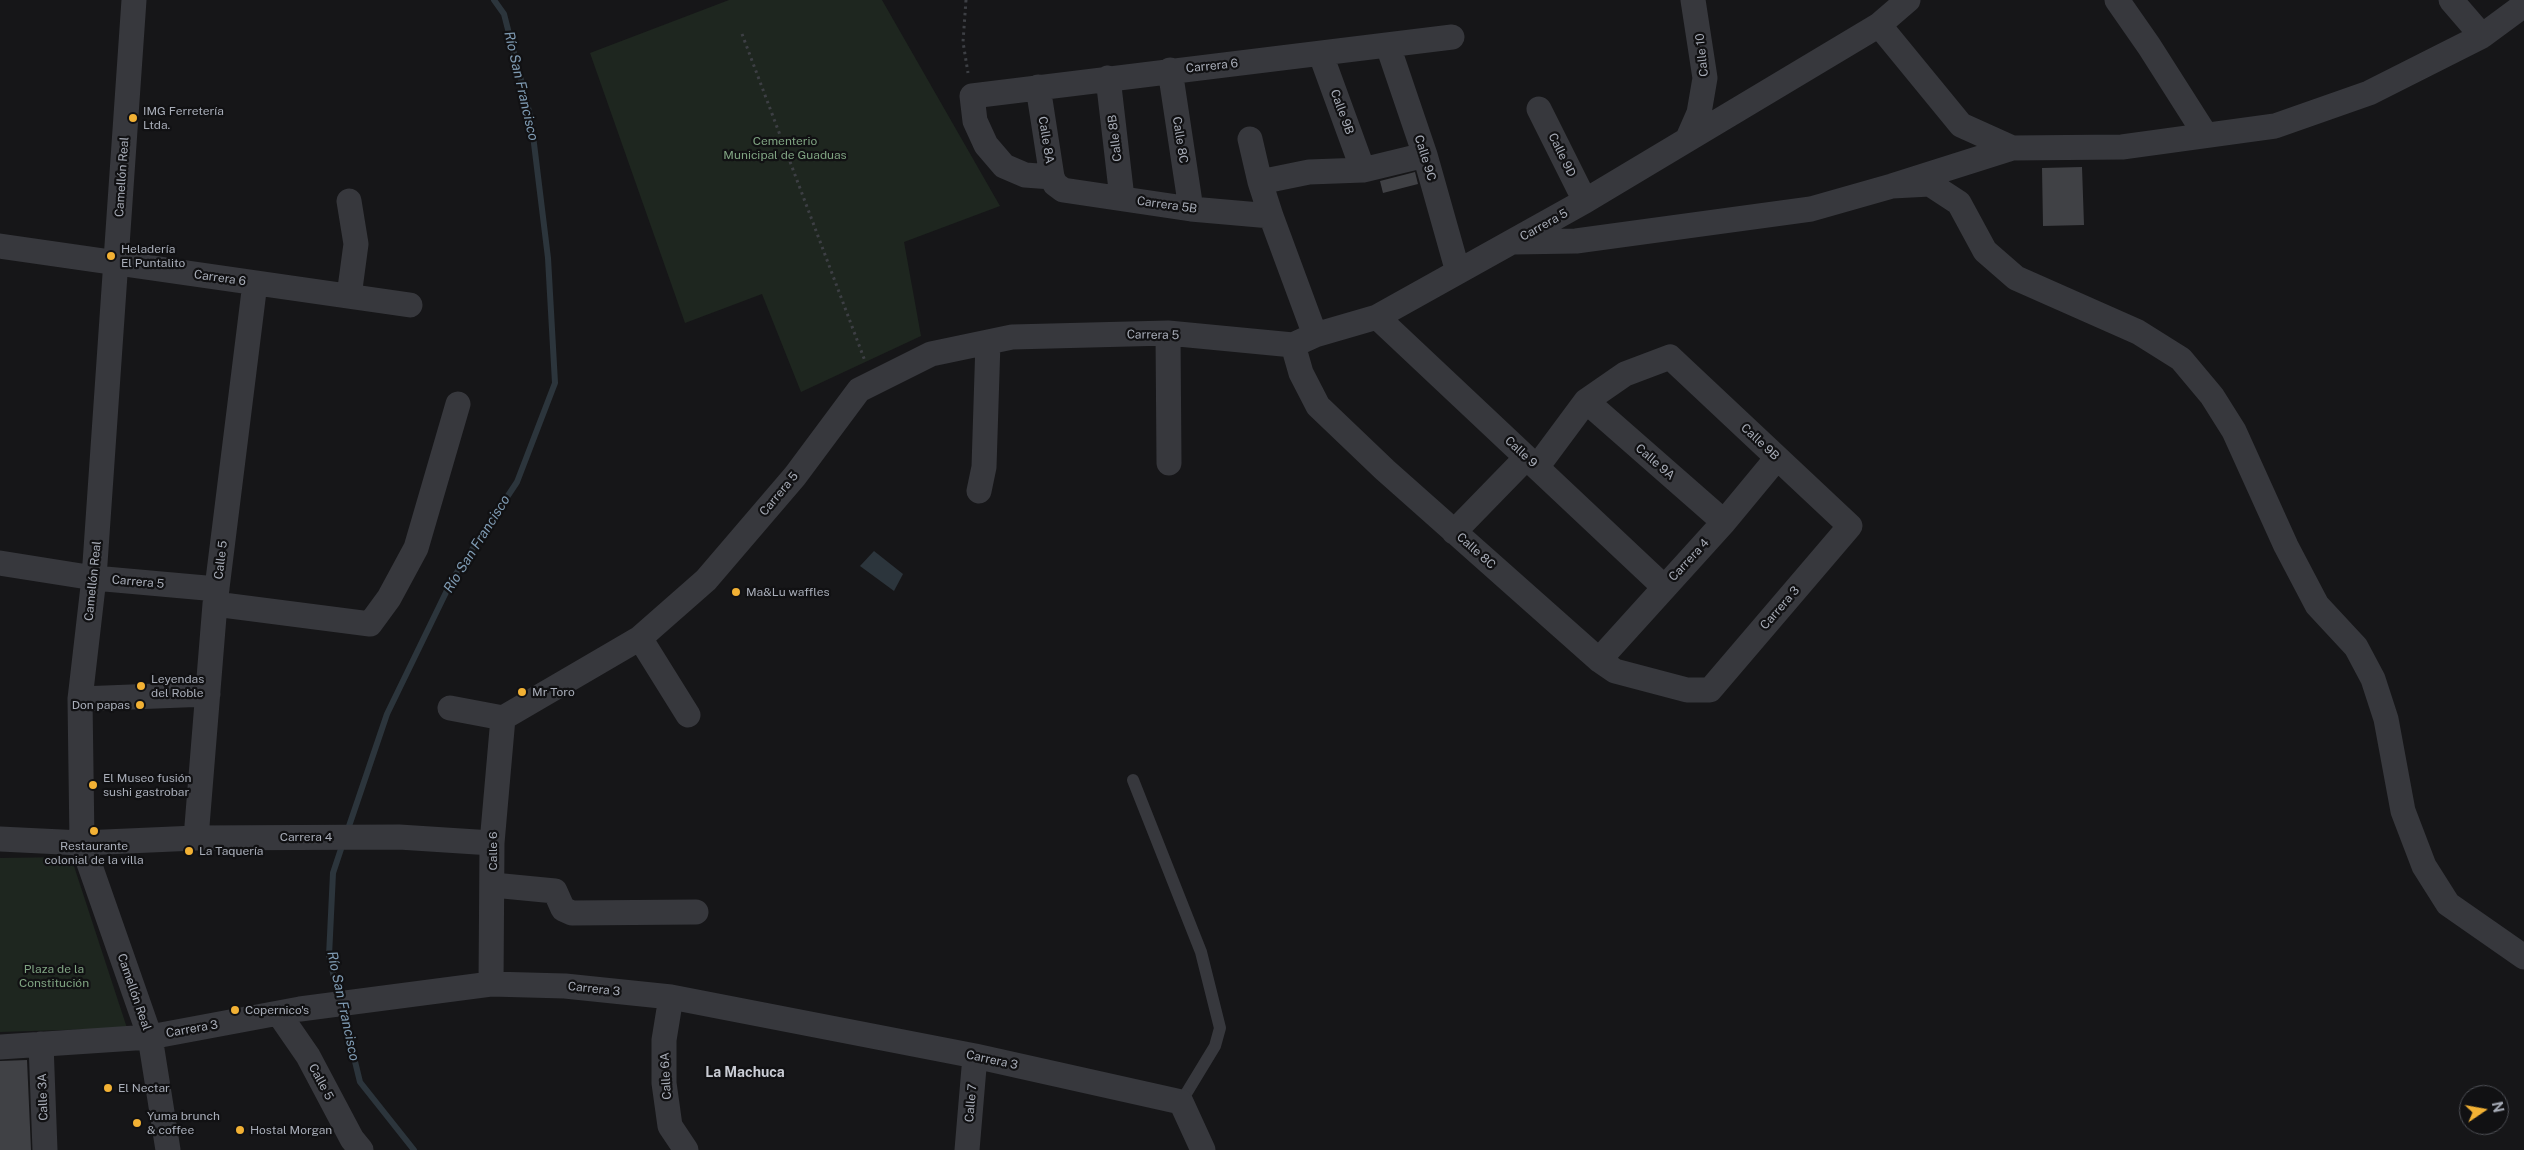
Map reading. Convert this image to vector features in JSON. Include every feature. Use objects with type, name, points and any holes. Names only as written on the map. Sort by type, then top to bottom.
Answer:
[{"type":"street","name":"Camellón Real","points":[[134,0],[94,578],[80,699],[82,843],[150,1037],[168,1150]]},
{"type":"street","name":"Calle 10","points":[[1688,138],[1699,112],[1705,78],[1694,0]]},
{"type":"street","name":"Carrera 5","points":[[503,718],[640,638],[706,580],[795,476],[859,390],[930,354],[1012,337],[1168,333],[1304,340],[1377,317],[1585,201],[1879,25],[1908,0]]},
{"type":"street","points":[[2116,0],[2149,46],[2204,134]]},
{"type":"street","points":[[2451,0],[2477,31]]},
{"type":"street","points":[[2477,31],[2502,0]]},
{"type":"street","points":[[1513,242],[1576,241],[1811,209],[1892,186],[2012,148],[2122,147],[2204,134],[2275,126],[2369,93],[2442,56],[2477,31],[2524,5]]},
{"type":"street","points":[[2477,31],[2524,24]]},
{"type":"street","points":[[1879,25],[1961,125],[2012,148]]},
{"type":"street","name":"Carrera 6","points":[[972,96],[1170,70],[1321,54],[1452,37]]},
{"type":"street","name":"Calle 9C","points":[[1388,46],[1425,155],[1458,272]]},
{"type":"street","name":"Calle 9B","points":[[1321,54],[1363,170]]},
{"type":"street","name":"Calle 8C","points":[[1170,70],[1191,209]]},
{"type":"street","name":"Calle 8B","points":[[1108,78],[1122,198]]},
{"type":"street","name":"Calle 8A","points":[[1038,87],[1057,183]]},
{"type":"street","name":"Carrera 5B","points":[[972,96],[975,121],[986,145],[1004,166],[1025,175],[1122,198],[1191,209],[1271,216]]},
{"type":"street","name":"Calle 9D","points":[[1539,109],[1585,201]]},
{"type":"street","points":[[1250,139],[1304,340]]},
{"type":"street","points":[[1260,182],[1309,172],[1363,170],[1425,155]]},
{"type":"street","points":[[1892,186],[1930,184],[1959,203],[1985,251],[2016,278],[2138,332],[2181,360],[2212,396],[2234,431],[2286,546],[2317,605],[2356,647],[2373,679],[2386,719],[2403,811],[2424,866],[2448,904],[2524,957]]},
{"type":"street","points":[[349,201],[356,244],[350,296]]},
{"type":"street","name":"Carrera 6","points":[[0,246],[410,305]]},
{"type":"street","name":"Calle 5","points":[[196,838],[216,597],[255,284]]},
{"type":"street","name":"Calle 9","points":[[1377,317],[1664,587]]},
{"type":"street","points":[[1168,333],[1169,463]]},
{"type":"street","name":"Calle 8C","points":[[1304,340],[1301,373],[1318,406],[1454,532],[1599,660],[1615,671],[1687,690],[1710,690]]},
{"type":"street","points":[[979,491],[984,467],[988,342]]},
{"type":"street","name":"Calle 9B","points":[[1586,401],[1625,374],[1670,357],[1850,526]]},
{"type":"street","points":[[1454,532],[1532,462],[1586,401]]},
{"type":"street","name":"Calle 9A","points":[[1586,401],[1724,522]]},
{"type":"street","name":"Carrera 5","points":[[0,563],[216,597],[370,624],[388,598],[416,548],[458,404]]},
{"type":"street","name":"Carrera 4","points":[[1599,660],[1724,522],[1777,458]]},
{"type":"street","name":"Carrera 3","points":[[1710,690],[1850,526]]},
{"type":"street","points":[[640,638],[688,715]]},
{"type":"street","points":[[80,699],[208,694]]},
{"type":"street","points":[[450,708],[503,718]]},
{"type":"street","name":"Calle 6","points":[[491,984],[492,842],[503,718]]},
{"type":"street","name":"Carrera 4","points":[[0,839],[82,843],[196,838],[399,837],[492,842]]},
{"type":"street","points":[[493,885],[555,891],[563,909],[572,912],[696,912]]},
{"type":"street","name":"Carrera 3","points":[[0,1047],[150,1037],[289,1012],[491,984],[565,986],[671,997],[975,1056],[1181,1102]]},
{"type":"street","name":"Calle 6A","points":[[671,997],[664,1040],[664,1083],[670,1126],[686,1150]]},
{"type":"street","name":"Calle 5","points":[[289,1012],[308,1056],[352,1139],[361,1150]]},
{"type":"street","name":"Calle 3A","points":[[41,1044],[45,1150]]},
{"type":"street","name":"Calle 7","points":[[967,1150],[975,1056]]},
{"type":"street","points":[[1181,1102],[1203,1150]]},
{"type":"lane","points":[[1133,780],[1201,952],[1220,1028],[1215,1046],[1181,1102]]},
{"type":"path","points":[[966,0],[963,42],[972,96]]},
{"type":"path","points":[[742,34],[873,383]]},
{"type":"green space","name":"Cementerio Municipal de Guaduas","points":[[729,0],[882,0],[1000,206],[904,242],[921,336],[801,392],[762,294],[685,323],[590,53]]},
{"type":"green space","name":"Plaza de la Constitución","points":[[71,857],[127,1028],[0,1032],[0,858]]},
{"type":"shaded area","points":[[874,551],[903,574],[894,591],[860,566]]},
{"type":"building","points":[[2082,167],[2084,225],[2043,226],[2042,168]]},
{"type":"building","points":[[1415,172],[1418,184],[1383,193],[1380,181]]},
{"type":"building","points":[[27,1060],[31,1150],[0,1150],[0,1061]]},
{"type":"waterway","name":"Río San Francisco","points":[[347,832],[387,714],[452,580],[517,482],[555,383],[548,258],[531,119],[504,14],[494,0]]},
{"type":"waterway","name":"Río San Francisco","points":[[339,998],[329,956],[333,873],[343,843]]},
{"type":"waterway","name":"Río San Francisco","points":[[342,1008],[360,1082],[414,1150]]},
{"type":"place","name":"IMG Ferretería Ltda.","points":[[133,118]]},
{"type":"place","name":"Heladería El Puntalito","points":[[111,256]]},
{"type":"place","name":"Ma&Lu waffles","points":[[736,592]]},
{"type":"place","name":"Leyendas del Roble","points":[[141,686]]},
{"type":"place","name":"Mr Toro","points":[[522,692]]},
{"type":"place","name":"Don papas","points":[[140,705]]},
{"type":"place","name":"El Museo fusión sushi gastrobar","points":[[93,785]]},
{"type":"place","name":"Restaurante colonial de la villa","points":[[94,831]]},
{"type":"place","name":"La Taquería","points":[[189,851]]},
{"type":"place","name":"Copernico's","points":[[235,1010]]},
{"type":"place","name":"El Nectar","points":[[108,1088]]},
{"type":"place","name":"Yuma brunch & coffee","points":[[137,1123]]},
{"type":"place","name":"Hostal Morgan","points":[[240,1130]]},
{"type":"district","name":"La Machuca","points":[[745,1073]]}]
